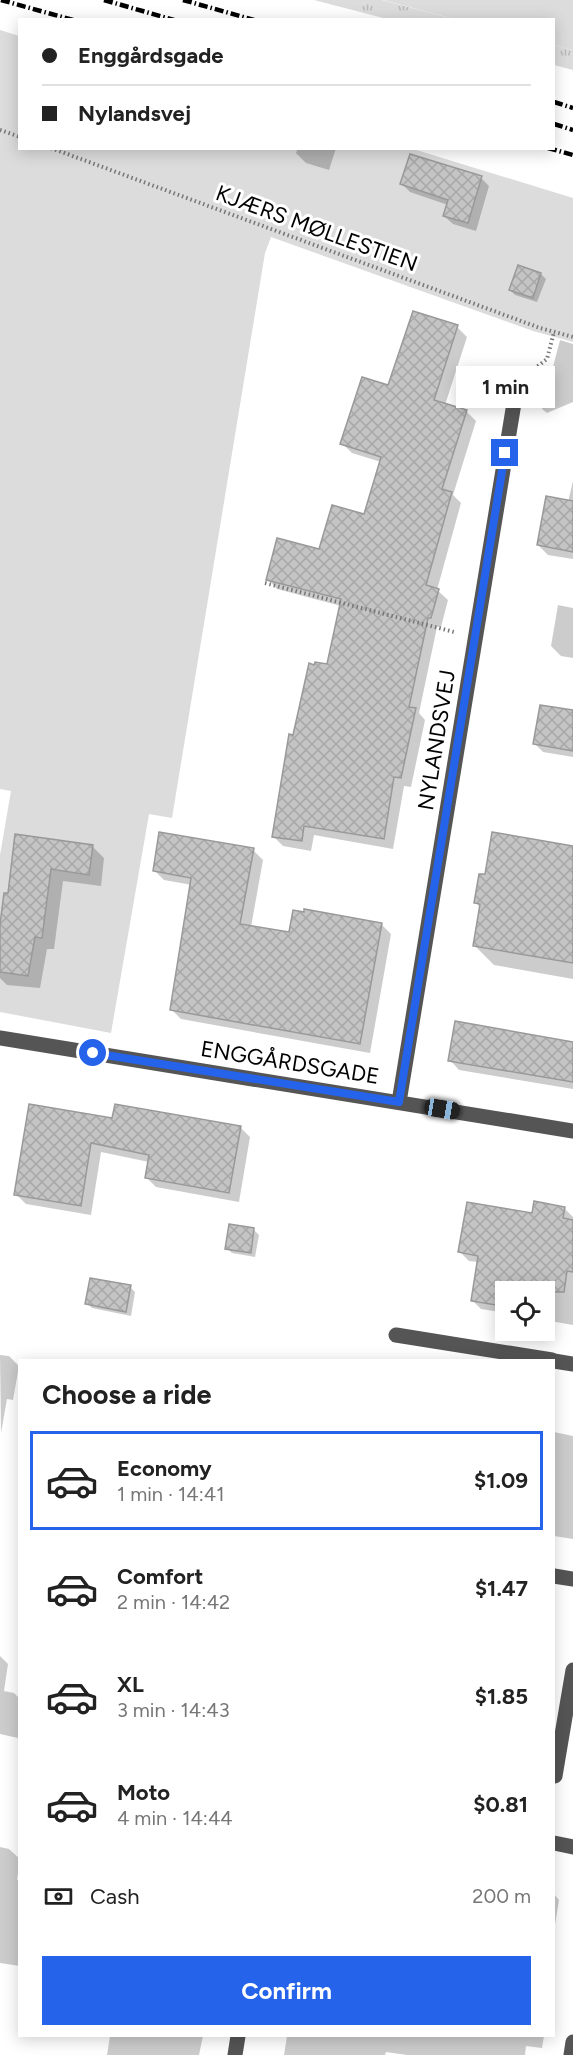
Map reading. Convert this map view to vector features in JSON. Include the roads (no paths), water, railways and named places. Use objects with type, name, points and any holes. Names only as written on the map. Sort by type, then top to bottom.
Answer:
[{"type":"street","name":"NYLANDSVEJ","points":[[399,1102],[517,385]]},
{"type":"street","name":"ENGGÅRDSGADE","points":[[0,1038],[573,1131]]},
{"type":"street","points":[[396,1335],[541,1359]]},
{"type":"street","points":[[555,1361],[573,1364]]},
{"type":"street","points":[[555,1576],[573,1579]]},
{"type":"street","points":[[555,1776],[573,1670]]},
{"type":"street","points":[[555,1843],[573,1847]]},
{"type":"street","points":[[235,2055],[238,2037]]},
{"type":"street","points":[[571,2055],[573,2042]]},
{"type":"railway","points":[[1,0],[66,18]]},
{"type":"railway","points":[[104,0],[167,18]]},
{"type":"railway","points":[[183,0],[247,18]]},
{"type":"railway","points":[[555,102],[573,108]]},
{"type":"railway","points":[[555,124],[573,130]]},
{"type":"railway","points":[[555,150],[573,155]]}]
